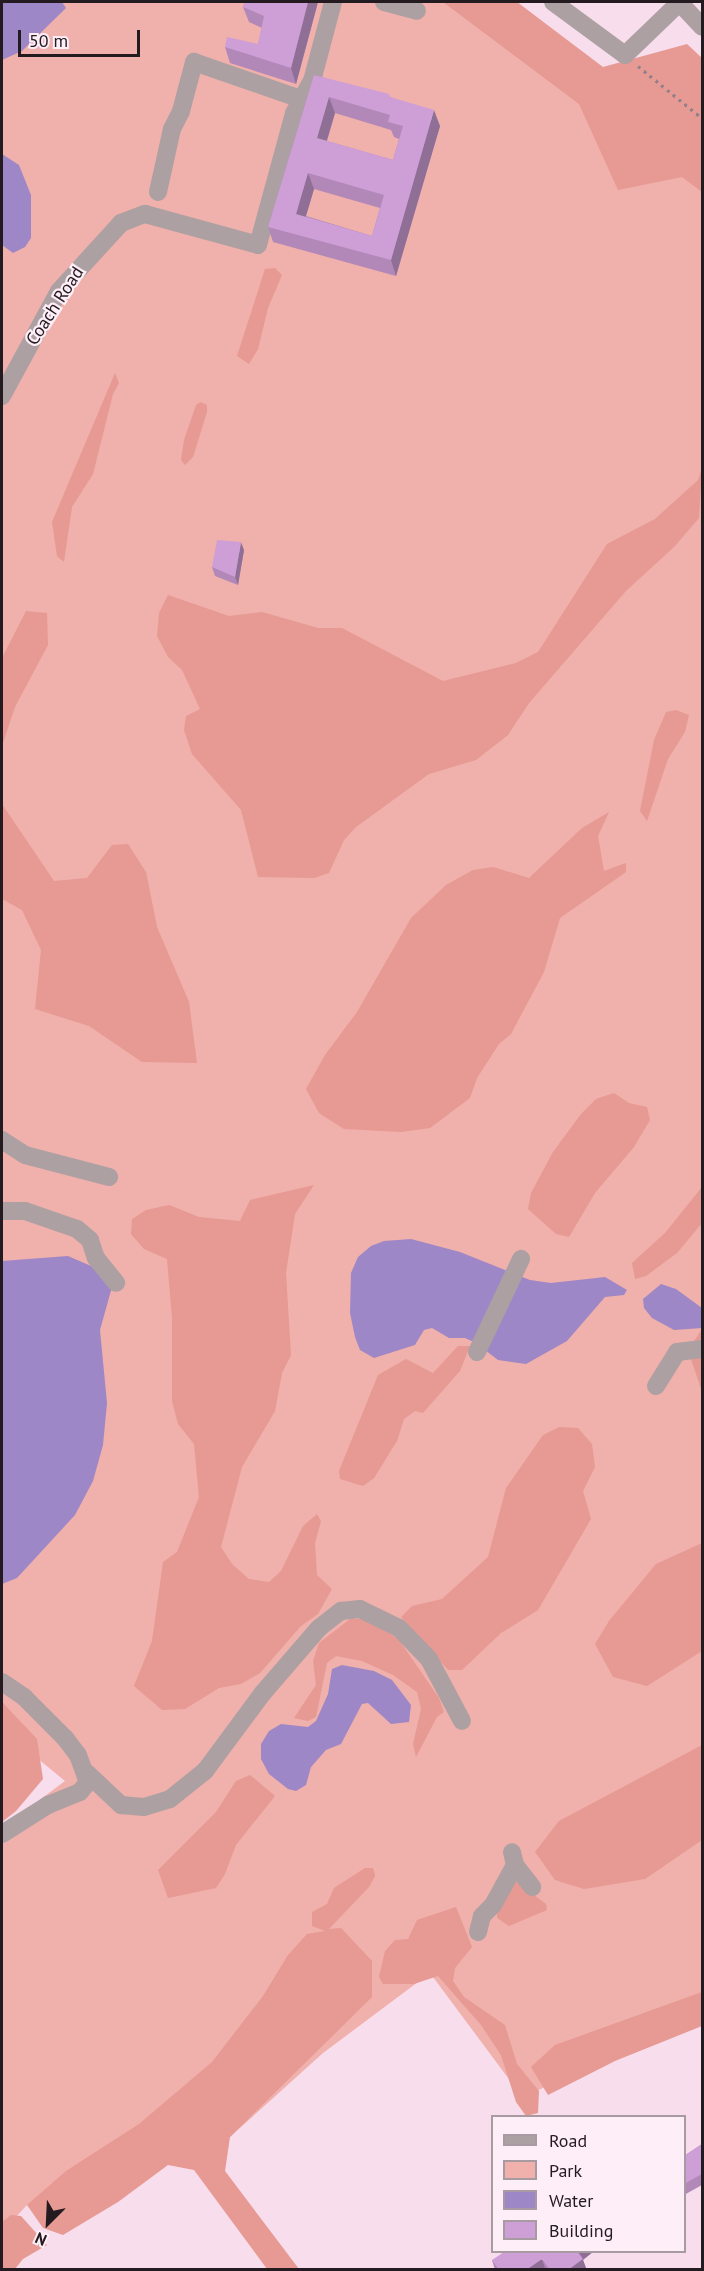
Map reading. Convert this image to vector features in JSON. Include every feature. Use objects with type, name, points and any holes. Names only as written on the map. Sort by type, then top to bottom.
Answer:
[{"type":"street","points":[[158,192],[172,129],[181,111],[194,62],[301,99],[312,81],[333,2]]},
{"type":"street","points":[[384,2],[417,11]]},
{"type":"street","points":[[553,2],[625,55],[680,2],[702,27]]},
{"type":"street","name":"Coach Road","points":[[2,396],[59,291],[121,223],[145,214],[258,245],[301,99]]},
{"type":"street","points":[[2,1140],[25,1155],[109,1177]]},
{"type":"street","points":[[2,1211],[25,1211],[76,1229],[90,1240],[96,1258],[116,1283]]},
{"type":"street","points":[[477,1352],[520,1259]]},
{"type":"street","points":[[656,1386],[677,1352],[702,1349]]},
{"type":"street","points":[[2,1682],[44,1716],[78,1755],[87,1773],[121,1805],[144,1807],[170,1799],[205,1770],[245,1722],[262,1694],[319,1628],[341,1611],[360,1609],[380,1616],[416,1644],[429,1659],[462,1721]]},
{"type":"street","points":[[2,1834],[48,1805],[80,1792],[88,1782],[87,1773]]},
{"type":"street","points":[[478,1932],[482,1916],[493,1905],[514,1858],[531,1887]]},
{"type":"path","points":[[625,55],[702,118]]},
{"type":"green space","points":[[2,2],[517,2],[702,147],[702,2007],[523,2098],[430,1973],[323,2053],[230,2137],[27,2205],[2,2232],[2,1828],[65,1781],[2,1729]]},
{"type":"shaded area","points":[[443,2],[517,2],[603,67],[687,44],[702,58],[702,192],[682,177],[618,190],[579,104]]},
{"type":"shaded area","points":[[275,268],[282,275],[268,308],[258,349],[249,364],[237,356],[265,269]]},
{"type":"shaded area","points":[[115,373],[119,383],[113,394],[93,474],[72,507],[64,562],[57,556],[52,522]]},
{"type":"shaded area","points":[[201,402],[207,405],[207,412],[193,457],[185,465],[181,460],[184,440],[196,405]]},
{"type":"shaded area","points":[[702,468],[699,518],[674,547],[626,591],[529,703],[508,735],[476,760],[429,774],[356,827],[344,840],[329,873],[314,878],[258,877],[241,810],[192,754],[184,730],[186,716],[200,709],[182,670],[168,657],[157,636],[159,613],[168,595],[229,616],[262,612],[318,628],[342,628],[443,681],[516,663],[538,652],[607,544],[655,519],[698,480]]},
{"type":"shaded area","points":[[26,611],[47,613],[48,645],[15,707],[2,746],[2,658]]},
{"type":"shaded area","points":[[676,710],[689,715],[685,732],[668,759],[647,821],[640,811],[654,740],[666,712]]},
{"type":"shaded area","points":[[2,804],[54,881],[87,878],[112,845],[128,844],[146,872],[157,927],[189,1002],[197,1063],[142,1062],[89,1026],[35,1009],[41,950],[22,910],[2,899]]},
{"type":"shaded area","points":[[609,812],[598,836],[604,871],[626,863],[626,872],[560,918],[544,972],[511,1034],[499,1044],[477,1078],[470,1098],[430,1128],[401,1132],[344,1129],[319,1113],[306,1089],[325,1055],[357,1012],[411,918],[446,885],[473,870],[493,867],[529,878],[582,828]]},
{"type":"shaded area","points":[[614,1093],[629,1103],[647,1107],[650,1120],[634,1147],[595,1193],[569,1237],[556,1234],[528,1209],[531,1193],[553,1152],[581,1114],[596,1099]]},
{"type":"shaded area","points":[[314,1185],[295,1214],[286,1273],[291,1355],[282,1373],[275,1411],[242,1467],[221,1547],[232,1564],[249,1579],[269,1582],[281,1571],[303,1526],[317,1514],[321,1521],[315,1543],[317,1575],[332,1589],[318,1614],[301,1626],[260,1673],[241,1684],[219,1688],[185,1709],[162,1710],[134,1686],[152,1641],[163,1562],[177,1552],[199,1497],[194,1444],[178,1424],[172,1401],[172,1317],[167,1259],[144,1249],[131,1234],[132,1219],[146,1210],[169,1205],[199,1217],[240,1221],[250,1200]]},
{"type":"shaded area","points":[[702,1187],[702,1223],[677,1253],[646,1276],[635,1279],[632,1263],[665,1233]]},
{"type":"shaded area","points":[[702,1329],[702,1392],[688,1350]]},
{"type":"shaded area","points":[[458,1346],[470,1346],[460,1371],[423,1413],[415,1411],[404,1419],[397,1441],[374,1478],[363,1486],[340,1479],[339,1471],[378,1375],[406,1359],[433,1373]]},
{"type":"shaded area","points":[[559,1427],[578,1428],[592,1444],[595,1467],[583,1491],[591,1519],[538,1610],[501,1633],[462,1670],[448,1670],[401,1617],[412,1606],[442,1599],[488,1557],[506,1488],[543,1435]]},
{"type":"shaded area","points":[[702,1543],[702,1651],[647,1686],[613,1677],[595,1644],[609,1621],[656,1564]]},
{"type":"shaded area","points":[[350,1619],[365,1619],[379,1625],[399,1640],[439,1698],[444,1712],[437,1717],[416,1757],[413,1744],[421,1709],[417,1692],[393,1675],[362,1661],[336,1656],[327,1663],[316,1717],[308,1721],[294,1718],[316,1685],[313,1661],[319,1643]]},
{"type":"shaded area","points":[[2,1702],[37,1739],[43,1779],[16,1811],[2,1822]]},
{"type":"shaded area","points":[[702,1745],[702,1840],[645,1879],[584,1889],[555,1880],[535,1852],[559,1821]]},
{"type":"shaded area","points":[[250,1775],[275,1796],[236,1845],[225,1874],[216,1888],[168,1898],[158,1870],[216,1812],[236,1781]]},
{"type":"shaded area","points":[[365,1868],[373,1868],[375,1876],[369,1887],[329,1929],[341,1928],[372,1961],[372,1997],[230,2137],[225,2171],[299,2269],[267,2269],[194,2170],[168,2165],[118,2202],[63,2235],[43,2228],[27,2205],[66,2171],[139,2124],[212,2062],[263,1996],[288,1955],[307,1934],[325,1931],[312,1926],[312,1912],[327,1904],[334,1888]]},
{"type":"shaded area","points":[[515,1881],[546,1904],[547,1910],[509,1926],[497,1918],[497,1911]]},
{"type":"shaded area","points":[[456,1907],[472,1947],[455,1968],[453,1981],[464,1997],[505,2025],[517,2064],[539,2091],[538,2113],[525,2115],[516,2102],[501,2055],[481,2025],[438,1976],[414,1984],[383,1984],[379,1977],[385,1951],[395,1940],[408,1939],[417,1920]]},
{"type":"shaded area","points":[[702,1992],[702,2026],[615,2061],[548,2095],[531,2067],[555,2045]]},
{"type":"shaded area","points":[[11,2215],[21,2216],[47,2245],[23,2259],[15,2269],[2,2269],[2,2222]]},
{"type":"water","points":[[2,2],[62,2],[66,8],[22,51],[2,60]]},
{"type":"water","points":[[2,154],[19,165],[31,195],[31,238],[25,247],[13,253],[2,245]]},
{"type":"water","points":[[411,1239],[460,1252],[530,1280],[551,1283],[605,1277],[627,1290],[624,1295],[605,1297],[567,1341],[526,1364],[498,1360],[476,1343],[465,1338],[449,1338],[432,1328],[424,1330],[415,1345],[374,1358],[360,1350],[355,1337],[350,1313],[351,1273],[358,1257],[371,1246],[384,1241]]},
{"type":"water","points":[[68,1256],[98,1269],[112,1287],[100,1330],[107,1403],[103,1445],[93,1481],[75,1515],[17,1578],[2,1584],[2,1261]]},
{"type":"water","points":[[661,1284],[676,1289],[702,1308],[702,1328],[674,1330],[652,1318],[644,1308],[643,1299]]},
{"type":"water","points":[[342,1665],[374,1671],[392,1680],[411,1705],[409,1722],[391,1724],[368,1703],[362,1704],[341,1744],[326,1750],[311,1767],[306,1785],[296,1791],[288,1789],[269,1774],[261,1759],[261,1744],[269,1731],[281,1724],[308,1727],[316,1721],[328,1694],[332,1669]]},
{"type":"building","points":[[245,2],[308,2],[291,68],[225,47],[227,37],[258,44],[264,16],[243,7]]},
{"type":"building","points":[[314,75],[389,94],[390,97],[434,110],[391,260],[268,227]],"holes":[[[329,97],[390,115],[388,122],[403,126],[393,160],[317,138]],[[308,173],[384,195],[372,236],[296,214]]]},
{"type":"building","points":[[217,540],[241,542],[235,577],[212,567]]},
{"type":"building","points":[[702,2144],[702,2174],[686,2183],[686,2155]]},
{"type":"building","points":[[502,2253],[579,2253],[583,2259],[568,2270],[550,2270],[542,2259],[526,2270],[499,2270],[492,2260]]}]
